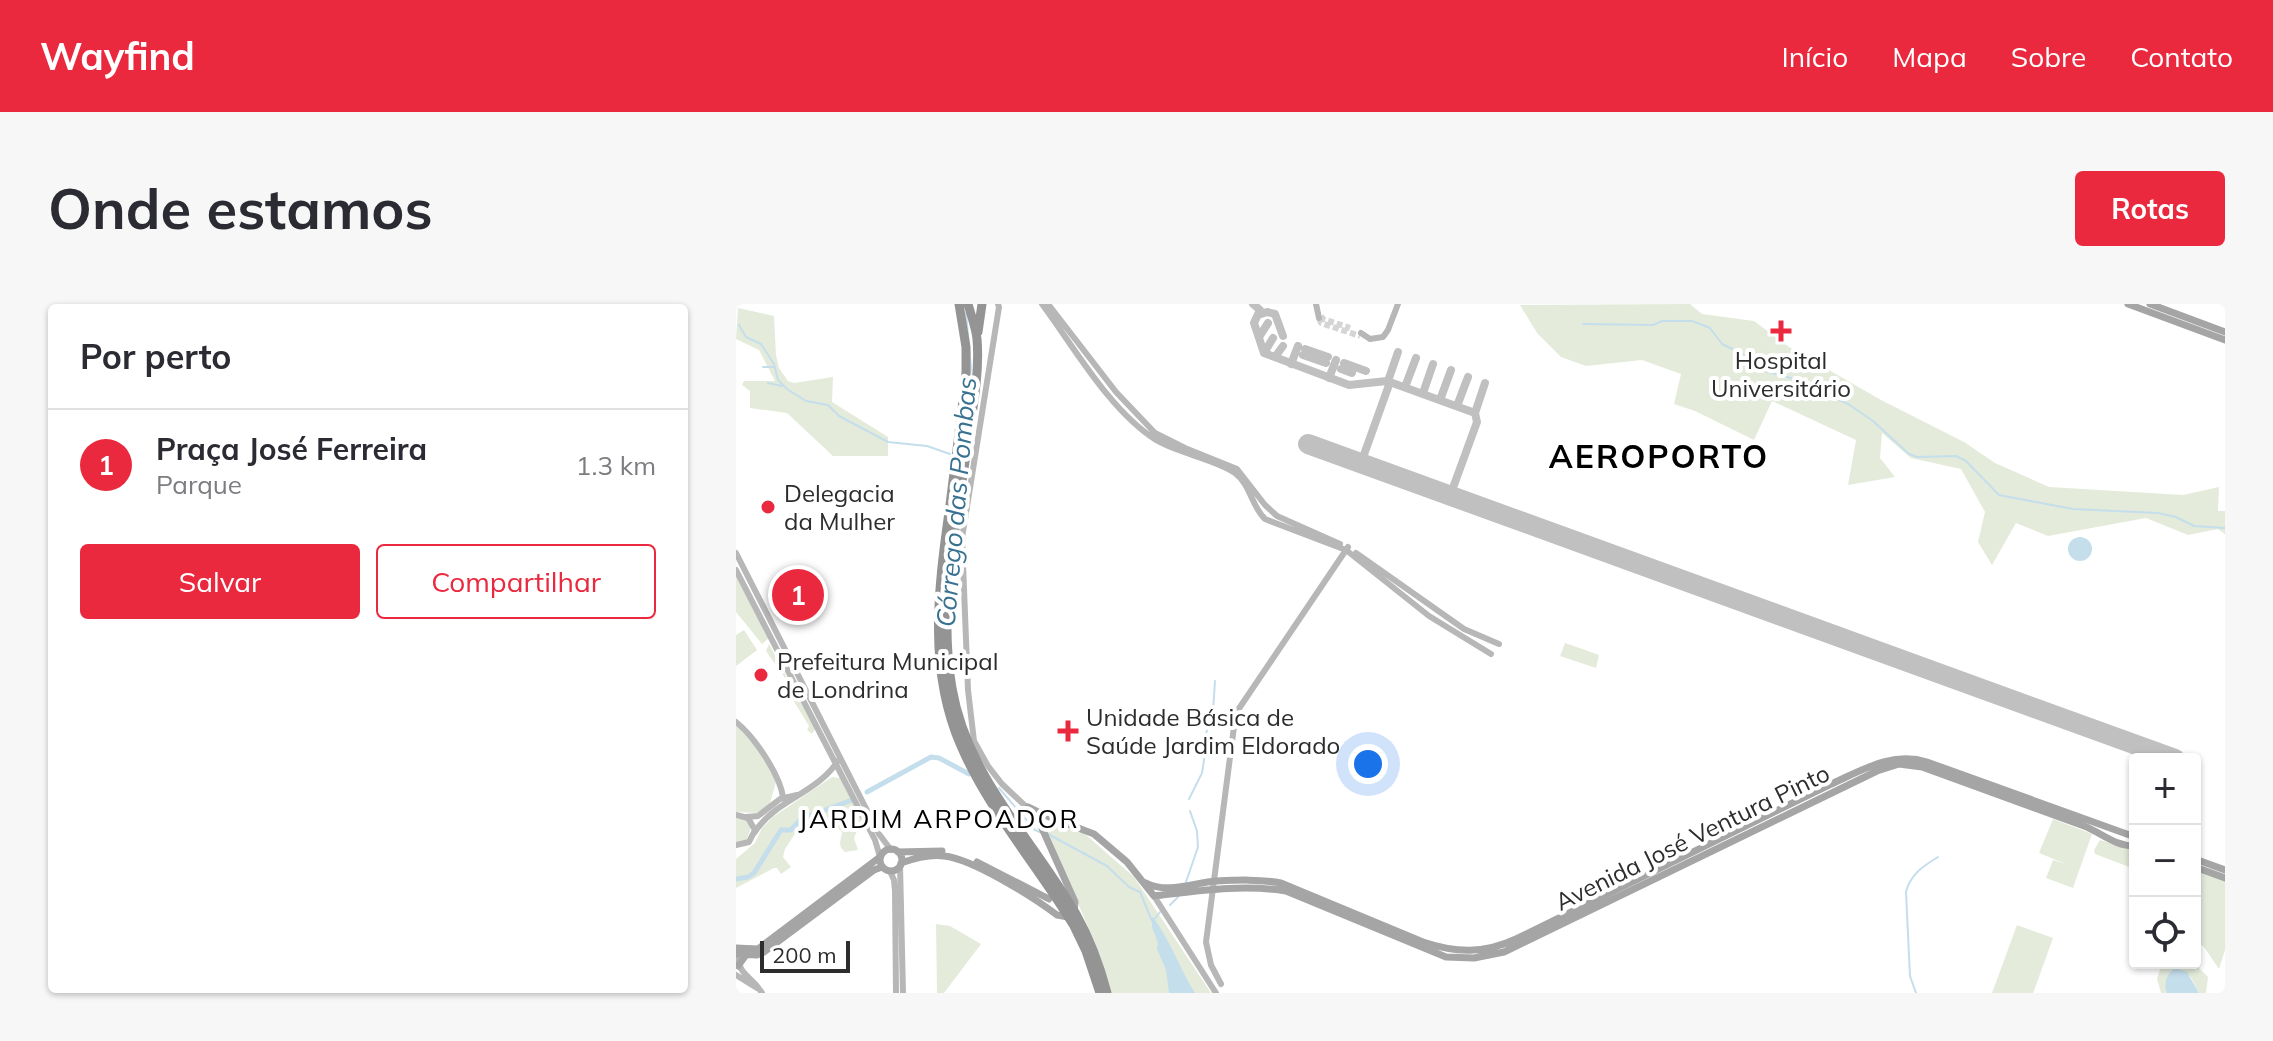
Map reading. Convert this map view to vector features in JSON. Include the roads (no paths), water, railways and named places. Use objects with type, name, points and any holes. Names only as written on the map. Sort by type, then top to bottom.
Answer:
[{"type":"highway","points":[[959,304],[966,347],[966,373],[940,586],[937,636],[944,694],[960,745],[979,784],[1058,893],[1092,948],[1107,993]]},
{"type":"highway","points":[[968,304],[977,339]]},
{"type":"highway","points":[[982,304],[947,607],[946,654],[952,692],[966,742],[986,780],[1047,870],[1058,893]]},
{"type":"highway","points":[[1047,870],[1054,870],[1058,865]]},
{"type":"highway","points":[[1071,914],[1100,993]]},
{"type":"main road","points":[[2128,304],[2225,340]]},
{"type":"main road","points":[[2150,304],[2225,332]]},
{"type":"main road","points":[[1898,761],[1927,762],[2129,835]]},
{"type":"main road","points":[[1898,761],[1922,767],[2129,845]]},
{"type":"main road","name":"Avenida José Ventura Pinto","points":[[1504,948],[1876,764],[1898,761]]},
{"type":"main road","name":"Avenida José Ventura Pinto","points":[[1504,948],[1516,939],[1834,787]]},
{"type":"main road","points":[[1028,807],[1044,817],[1094,834],[1127,862],[1154,896],[1213,885],[1262,887],[1286,891],[1446,957],[1474,958],[1504,948]]},
{"type":"main road","points":[[1044,817],[1043,830],[1064,877],[1051,910]]},
{"type":"main road","points":[[2098,834],[2102,830],[2113,829]]},
{"type":"main road","points":[[885,851],[940,851],[959,855],[1075,902],[1071,914],[1060,916],[960,859],[943,855],[918,856],[886,869],[757,955],[736,953],[758,949],[885,851]]},
{"type":"main road","points":[[894,851],[900,864]]},
{"type":"main road","points":[[880,857],[886,869]]},
{"type":"main road","points":[[2201,861],[2225,870]]},
{"type":"main road","points":[[2201,869],[2225,878]]},
{"type":"main road","points":[[1144,882],[1158,889],[1262,879],[1287,884],[1446,949],[1477,952],[1504,948]]},
{"type":"main road","points":[[1507,934],[1516,939]]},
{"type":"main road","points":[[738,966],[746,955]]},
{"type":"main road","points":[[1472,969],[1474,958]]},
{"type":"street","points":[[1042,304],[1155,433],[1237,469],[1277,516],[1347,549],[1464,629],[1499,644]]},
{"type":"street","points":[[1048,304],[1110,396],[1141,428],[1181,453],[1234,473],[1244,484],[1256,510],[1272,524],[1347,549],[1429,616],[1491,654]]},
{"type":"street","points":[[1317,304],[1320,317]]},
{"type":"street","points":[[1360,334],[1370,339],[1381,338],[1387,333],[1398,304]]},
{"type":"street","points":[[998,306],[962,538],[968,690],[974,741],[988,766],[1028,807]]},
{"type":"street","points":[[1256,510],[1265,505]]},
{"type":"street","points":[[1272,524],[1277,516]]},
{"type":"street","points":[[1219,988],[1206,942],[1235,719],[1238,710],[1347,549]]},
{"type":"street","points":[[736,553],[744,577],[838,760],[879,834],[894,851]]},
{"type":"street","points":[[736,570],[744,577]]},
{"type":"street","points":[[736,722],[748,733],[781,786],[789,795],[797,795]]},
{"type":"street","points":[[838,760],[880,857]]},
{"type":"street","points":[[826,778],[838,760]]},
{"type":"street","points":[[736,815],[756,817],[783,797],[797,795],[838,760]]},
{"type":"street","points":[[736,852],[751,840],[763,819],[779,807],[826,778],[837,774],[844,777]]},
{"type":"street","points":[[768,810],[777,791],[775,776]]},
{"type":"street","points":[[779,807],[783,797],[781,786]]},
{"type":"street","points":[[746,817],[752,822],[754,833]]},
{"type":"street","points":[[736,845],[744,845]]},
{"type":"street","points":[[896,993],[900,864]]},
{"type":"street","points":[[886,869],[898,889],[903,993]]},
{"type":"street","points":[[1154,896],[1209,984],[1219,988]]},
{"type":"street","points":[[736,953],[741,973],[761,991]]},
{"type":"street","points":[[736,975],[761,991]]},
{"type":"water","points":[[2080,537],[2089,540],[2092,549],[2089,558],[2080,561],[2071,558],[2068,549],[2071,540]]},
{"type":"water","points":[[1152,916],[1164,934],[1195,993],[1169,993]]},
{"type":"water","points":[[2179,969],[2187,972],[2199,993],[2167,993],[2165,986],[2170,972]]},
{"type":"waterway","name":"Córrego das Pombas","points":[[964,426],[971,368],[966,313]]},
{"type":"waterway","points":[[1583,324],[1653,325],[1662,321],[1692,321],[1710,328],[1722,344],[1743,354],[1749,362],[1758,364],[1765,371],[1794,379],[1848,404],[1873,421],[1909,454],[1917,457],[1956,456],[1966,461],[1999,495],[2073,509],[2158,513],[2194,526],[2225,528]]},
{"type":"waterway","points":[[739,325],[746,337],[761,344],[774,364],[778,380],[806,401],[828,405],[839,416],[888,442],[927,446],[950,454]]},
{"type":"waterway","points":[[763,367],[773,367]]},
{"type":"waterway","points":[[768,383],[782,386]]},
{"type":"waterway","points":[[1189,799],[1202,773],[1206,747],[1204,740],[1213,711],[1215,681]]},
{"type":"waterway","points":[[867,792],[931,757],[969,774]]},
{"type":"waterway","points":[[999,788],[1035,830],[1042,833]]},
{"type":"waterway","points":[[736,879],[754,873],[781,830],[791,830],[801,819],[852,800]]},
{"type":"waterway","points":[[1186,882],[1198,847],[1197,831],[1190,811]]},
{"type":"waterway","points":[[1048,834],[1107,866],[1129,887],[1140,892],[1152,921]]},
{"type":"waterway","points":[[1916,993],[1910,976],[1906,892],[1918,872],[1938,857]]},
{"type":"waterway","points":[[1170,905],[1178,897]]},
{"type":"waterway","points":[[1153,921],[1160,912]]},
{"type":"tunnel","points":[[1321,316],[1350,328]]},
{"type":"tunnel","points":[[1319,318],[1321,323],[1360,336]]},
{"type":"place","name":"Hospital Universitário","points":[[1781,331]]},
{"type":"place","name":"Delegacia da Mulher","points":[[768,507]]},
{"type":"place","name":"Praça José Ferreira","points":[[798,595]]},
{"type":"place","name":"Prefeitura Municipal de Londrina","points":[[761,675]]},
{"type":"place","name":"Unidade Básica de Saúde Jardim Eldorado","points":[[1068,731]]},
{"type":"district","name":"AEROPORTO","points":[[1659,456]]},
{"type":"district","name":"JARDIM ARPOADOR","points":[[939,818]]}]
